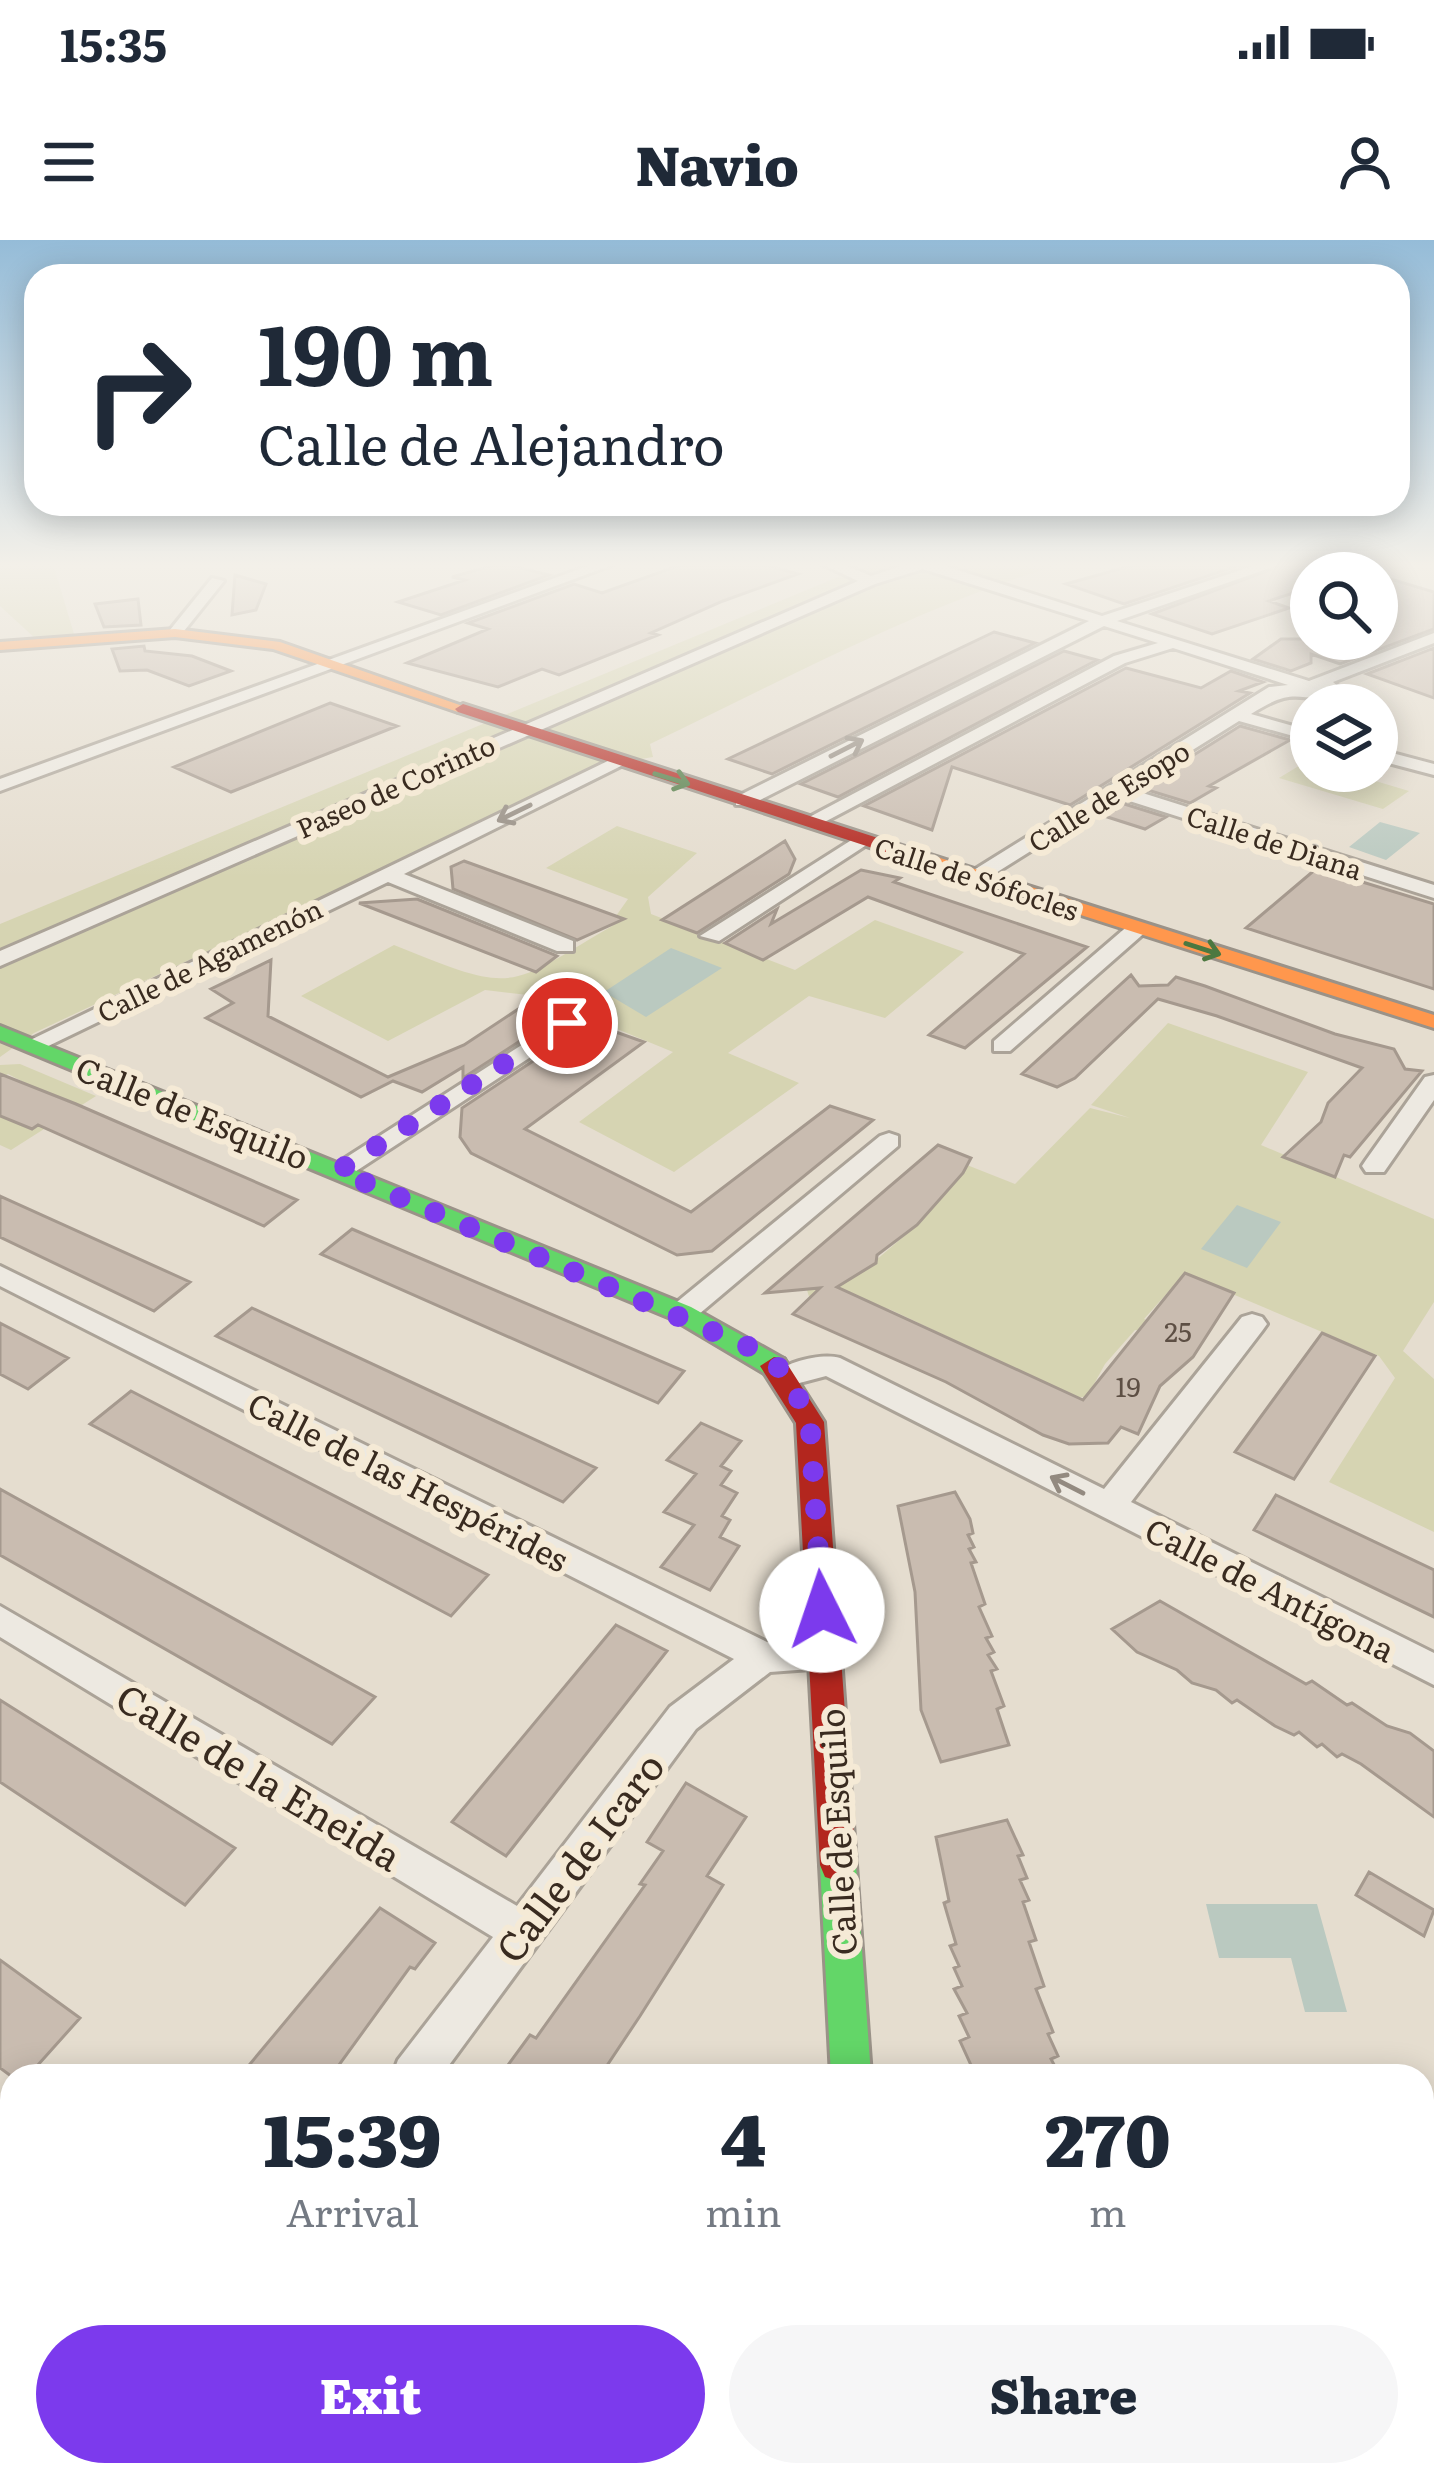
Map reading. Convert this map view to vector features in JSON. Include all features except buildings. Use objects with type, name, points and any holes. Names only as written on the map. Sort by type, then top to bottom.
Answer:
[{"type":"street","points":[[0,785],[313,668]]},
{"type":"street","name":"Calle de Sófocles","points":[[346,668],[620,762],[1434,1022]]},
{"type":"street","name":"Paseo de Corinto","points":[[0,958],[665,668]]},
{"type":"street","points":[[742,801],[1008,668]]},
{"type":"street","points":[[810,823],[1102,668]]},
{"type":"street","points":[[1254,668],[1306,684]]},
{"type":"street","name":"Calle de Esopo","points":[[1317,684],[1358,668]]},
{"type":"street","name":"Calle de Esopo","points":[[976,877],[1290,686]]},
{"type":"street","points":[[1237,716],[1290,730]]},
{"type":"street","points":[[1398,760],[1434,770]]},
{"type":"street","name":"Calle de Agamenón","points":[[32,1045],[620,762]]},
{"type":"street","name":"Calle de Diana","points":[[1116,791],[1434,892]]},
{"type":"street","points":[[711,936],[861,840]]},
{"type":"street","points":[[386,874],[565,946]]},
{"type":"street","points":[[1001,1046],[1138,928]]},
{"type":"street","points":[[338,1171],[567,1023]]},
{"type":"street","name":"Calle de Esquilo","points":[[0,1032],[682,1313],[761,1352],[788,1376],[810,1422],[850,2064]]},
{"type":"street","points":[[1375,1166],[1434,1082]]},
{"type":"street","points":[[682,1313],[889,1141]]},
{"type":"street","name":"Calle de las Hespérides","points":[[0,1276],[763,1658],[825,1657]]},
{"type":"street","name":"Calle de Antígona","points":[[1108,1507],[1252,1324]]},
{"type":"street","name":"Calle de Antígona","points":[[788,1376],[829,1365],[1434,1670]]},
{"type":"street","name":"Calle de la Eneida","points":[[0,1620],[520,1930]]},
{"type":"street","name":"Calle de Icaro","points":[[423,2064],[683,1718],[763,1658]]},
{"type":"shaded area","points":[[619,668],[807,668],[650,744],[653,757],[601,766],[34,1033],[0,1057],[0,924]]},
{"type":"shaded area","points":[[1409,791],[1383,809],[1326,792]]},
{"type":"shaded area","points":[[1380,822],[1420,833],[1386,860],[1349,847]]},
{"type":"shaded area","points":[[617,826],[697,853],[648,897],[651,914],[795,970],[875,920],[964,952],[885,1018],[809,996],[728,1053],[799,1083],[674,1172],[579,1122],[673,1052],[537,996],[485,990],[388,1041],[301,996],[394,945],[491,978],[532,972],[619,922],[616,916],[628,899],[546,868]]},
{"type":"shaded area","points":[[671,948],[722,968],[646,1017],[604,992]]},
{"type":"shaded area","points":[[1168,1023],[1308,1072],[1261,1145],[1434,1219],[1434,1302],[1403,1351],[1434,1379],[1434,1532],[1329,1482],[1395,1378],[1379,1356],[1185,1274],[1178,1294],[1169,1291],[1144,1319],[1151,1322],[1145,1331],[1135,1330],[1105,1364],[1087,1397],[1075,1397],[889,1309],[810,1300],[804,1280],[861,1273],[917,1225],[967,1165],[1015,1184],[1090,1108],[1130,1118],[1091,1105]]},
{"type":"shaded area","points":[[20,1064],[96,1096],[11,1150],[0,1145],[0,1103],[37,1089],[8,1074],[0,1079],[0,1065]]},
{"type":"shaded area","points":[[1237,1205],[1281,1222],[1247,1268],[1201,1249]]},
{"type":"shaded area","points":[[1206,1904],[1317,1904],[1347,2012],[1305,2012],[1291,1958],[1219,1958]]},
{"type":"traffic: fast","points":[[0,1032],[682,1313],[774,1366]]},
{"type":"traffic: fast","points":[[838,1865],[850,2064]]},
{"type":"traffic: slow","points":[[342,668],[463,709]]},
{"type":"traffic: slow","points":[[912,855],[1434,1022]]},
{"type":"traffic: jam","points":[[463,709],[912,855]]},
{"type":"traffic: jam","points":[[774,1366],[810,1422],[838,1865]]},
{"type":"route","points":[[567,1023],[338,1171],[682,1313],[761,1352],[788,1376],[810,1422],[822,1610]]}]
